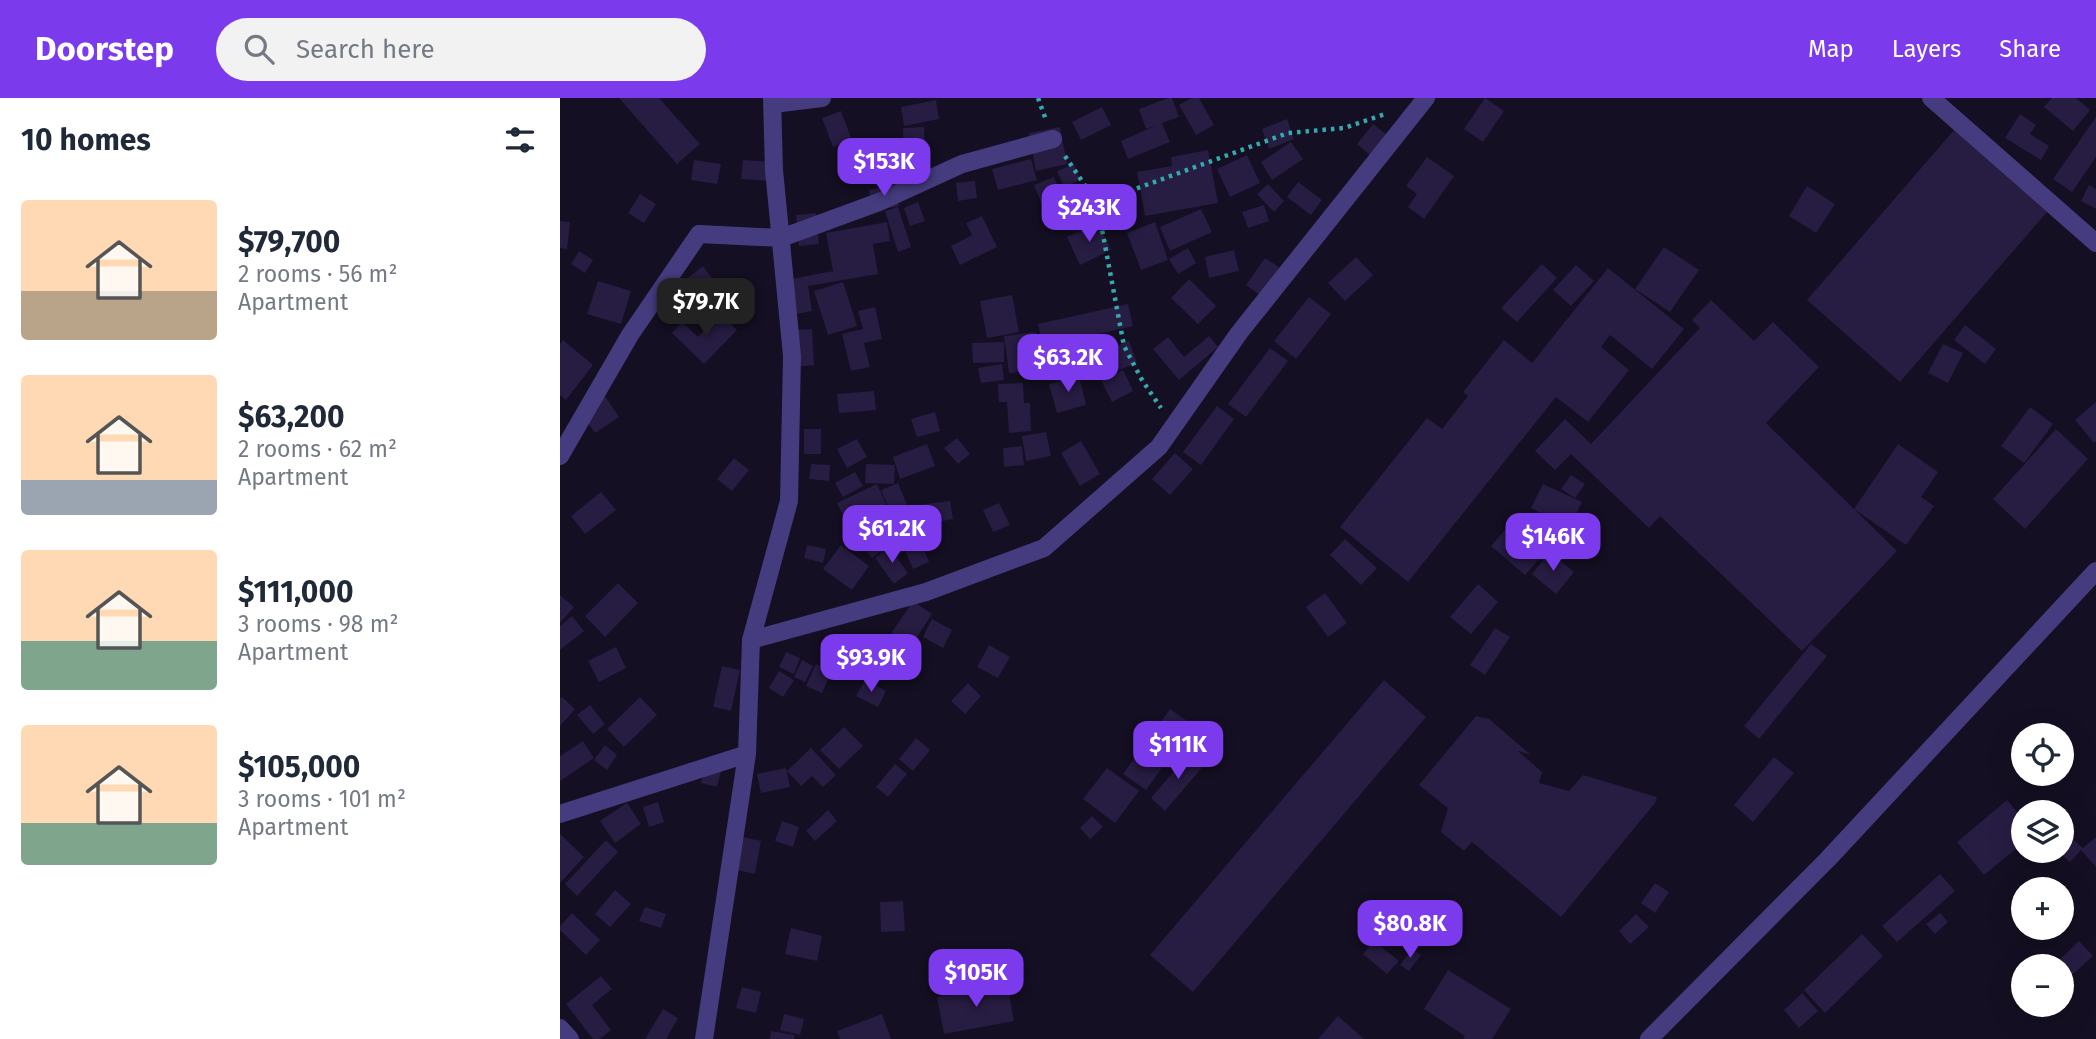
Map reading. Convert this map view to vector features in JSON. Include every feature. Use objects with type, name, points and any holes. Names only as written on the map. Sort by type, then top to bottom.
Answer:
[{"type":"street","points":[[704,1039],[747,754],[751,640],[789,501],[792,356],[774,170],[773,101],[822,98]]},
{"type":"street","points":[[751,640],[926,592],[1044,548],[1159,447],[1240,333],[1426,98]]},
{"type":"street","points":[[1931,98],[2096,243]]},
{"type":"street","points":[[560,456],[630,335],[699,234],[781,238],[879,202],[962,164],[1053,139]]},
{"type":"street","points":[[1649,1039],[1828,859],[2096,571]]},
{"type":"street","points":[[560,814],[747,754]]},
{"type":"street","points":[[560,1028],[570,1039]]},
{"type":"path","points":[[1038,98],[1053,139],[1097,203],[1124,346],[1142,380],[1163,410],[1188,405]]},
{"type":"path","points":[[1097,203],[1288,133],[1344,128],[1389,113]]},
{"type":"building","points":[[619,98],[659,98],[700,144],[677,164]]},
{"type":"building","points":[[1172,98],[1179,117],[1162,123],[1170,142],[1128,159],[1121,141],[1157,125],[1146,129],[1139,109]]},
{"type":"building","points":[[1192,98],[1199,98],[1214,125],[1196,135],[1179,105]]},
{"type":"building","points":[[1485,98],[1504,111],[1483,142],[1464,129]]},
{"type":"building","points":[[2052,98],[2076,98],[2090,110],[2073,131],[2044,107]]},
{"type":"building","points":[[936,100],[939,119],[904,126],[901,107]]},
{"type":"building","points":[[1102,107],[1111,125],[1081,140],[1072,122]]},
{"type":"building","points":[[841,111],[852,140],[833,147],[822,118]]},
{"type":"building","points":[[2020,114],[2036,125],[2030,134],[2049,146],[2041,160],[2005,138]]},
{"type":"building","points":[[2096,117],[2096,157],[2072,192],[2053,179]]},
{"type":"building","points":[[1287,119],[1294,139],[1269,149],[1262,129]]},
{"type":"building","points":[[1373,124],[1387,135],[1371,156],[1357,144]]},
{"type":"building","points":[[924,127],[925,154],[904,155],[903,128]]},
{"type":"building","points":[[1060,127],[1067,164],[1036,171],[1029,133]]},
{"type":"building","points":[[1954,130],[2047,212],[1900,382],[1807,300]]},
{"type":"building","points":[[1291,142],[1303,159],[1272,180],[1261,162]]},
{"type":"building","points":[[1208,150],[1218,203],[1145,216],[1137,172],[1172,166],[1171,157]]},
{"type":"building","points":[[1247,155],[1260,183],[1230,197],[1217,169]]},
{"type":"building","points":[[1427,157],[1454,176],[1424,219],[1408,207],[1417,194],[1406,186]]},
{"type":"building","points":[[1031,159],[1037,180],[998,190],[992,169]]},
{"type":"building","points":[[694,160],[721,164],[717,184],[691,180]]},
{"type":"building","points":[[743,160],[771,162],[770,181],[741,179]]},
{"type":"building","points":[[1074,164],[1080,180],[1064,187],[1057,171]]},
{"type":"building","points":[[1054,177],[1067,209],[1047,217],[1034,185]]},
{"type":"building","points":[[975,181],[977,198],[958,201],[956,183]]},
{"type":"building","points":[[1298,182],[1322,200],[1311,215],[1287,197]]},
{"type":"building","points":[[895,184],[899,206],[873,211],[869,190]]},
{"type":"building","points":[[1268,184],[1284,201],[1274,212],[1257,194]]},
{"type":"building","points":[[2089,185],[2096,189],[2096,209],[2081,201]]},
{"type":"building","points":[[1807,186],[1835,204],[1816,233],[1789,216]]},
{"type":"building","points":[[640,194],[656,204],[644,223],[628,213]]},
{"type":"building","points":[[918,202],[925,221],[910,226],[904,208]]},
{"type":"building","points":[[1264,205],[1269,221],[1248,228],[1242,212]]},
{"type":"building","points":[[898,207],[911,247],[898,252],[885,211]]},
{"type":"building","points":[[1201,209],[1212,232],[1170,251],[1160,227]]},
{"type":"building","points":[[816,213],[819,244],[799,246],[796,215]]},
{"type":"building","points":[[982,216],[997,247],[960,265],[951,246],[972,235],[966,223]]},
{"type":"building","points":[[560,221],[570,222],[567,249],[560,248]]},
{"type":"building","points":[[887,222],[890,241],[873,244],[878,274],[808,286],[812,311],[797,314],[792,279],[833,271],[826,233]]},
{"type":"building","points":[[1155,222],[1168,260],[1141,270],[1127,233]]},
{"type":"building","points":[[1098,223],[1111,250],[1080,265],[1067,237]]},
{"type":"building","points":[[1664,247],[1699,270],[1670,312],[1635,289]]},
{"type":"building","points":[[1188,248],[1196,263],[1178,274],[1169,259]]},
{"type":"building","points":[[1234,250],[1239,271],[1209,278],[1205,257]]},
{"type":"building","points":[[579,251],[593,260],[585,273],[571,264]]},
{"type":"building","points":[[1356,257],[1373,275],[1345,301],[1328,283]]},
{"type":"building","points":[[1265,258],[1283,270],[1264,298],[1246,285]]},
{"type":"building","points":[[1542,264],[1557,278],[1517,322],[1501,308]]},
{"type":"building","points":[[1576,265],[1594,281],[1571,306],[1553,290]]},
{"type":"building","points":[[703,266],[720,289],[703,303],[685,280]]},
{"type":"building","points":[[1608,268],[1684,329],[1652,369],[1610,335],[1601,347],[1629,370],[1588,422],[1556,397],[1408,582],[1340,527],[1427,418],[1442,429],[1468,396],[1463,392],[1504,340],[1532,363]]},
{"type":"building","points":[[1189,279],[1216,306],[1198,324],[1171,298]]},
{"type":"building","points":[[598,281],[631,291],[621,324],[587,314]]},
{"type":"building","points":[[843,282],[857,326],[828,335],[814,291]]},
{"type":"building","points":[[1012,295],[1019,332],[987,338],[980,301]]},
{"type":"building","points":[[1309,297],[1331,314],[1296,359],[1274,341]]},
{"type":"building","points":[[1711,300],[1754,341],[1773,322],[1819,367],[1766,423],[1897,551],[1802,651],[1660,516],[1649,528],[1571,454],[1555,470],[1535,451],[1565,419],[1591,444],[1700,328],[1692,320]]},
{"type":"building","points":[[1128,304],[1133,326],[1087,337],[1091,356],[1047,366],[1038,324]]},
{"type":"building","points":[[875,307],[882,339],[864,343],[870,367],[851,371],[842,334],[863,329],[858,311]]},
{"type":"building","points":[[720,313],[737,330],[704,364],[672,333],[682,322],[698,337]]},
{"type":"building","points":[[1965,325],[1996,349],[1985,364],[1954,340]]},
{"type":"building","points":[[812,329],[814,365],[795,367],[792,330]]},
{"type":"building","points":[[1036,332],[1040,370],[1009,373],[1004,336]]},
{"type":"building","points":[[1209,336],[1218,347],[1179,380],[1153,349],[1168,337],[1184,357]]},
{"type":"building","points":[[563,340],[593,365],[566,400],[560,395],[560,344]]},
{"type":"building","points":[[1129,341],[1137,363],[1103,376],[1095,354]]},
{"type":"building","points":[[1004,342],[1004,362],[973,363],[972,343]]},
{"type":"building","points":[[1943,344],[1963,353],[1948,383],[1928,373]]},
{"type":"building","points":[[1270,348],[1288,361],[1246,417],[1228,404]]},
{"type":"building","points":[[1002,364],[1004,380],[981,383],[978,368]]},
{"type":"building","points":[[1123,370],[1133,391],[1112,402],[1101,380]]},
{"type":"building","points":[[1079,376],[1086,405],[1057,413],[1049,384]]},
{"type":"building","points":[[1023,383],[1024,403],[1030,403],[1031,431],[1009,433],[1007,402],[999,402],[998,384]]},
{"type":"building","points":[[874,391],[876,410],[839,413],[837,394]]},
{"type":"building","points":[[603,393],[619,417],[595,433],[579,410]]},
{"type":"building","points":[[2096,402],[2096,441],[2094,443],[2075,420]]},
{"type":"building","points":[[1217,406],[1234,419],[1201,465],[1183,452]]},
{"type":"building","points":[[2030,407],[2053,424],[2024,463],[2001,446]]},
{"type":"building","points":[[935,412],[940,431],[917,437],[911,419]]},
{"type":"building","points":[[804,429],[821,429],[821,454],[804,454]]},
{"type":"building","points":[[2056,429],[2088,459],[2025,529],[1993,499]]},
{"type":"building","points":[[1046,432],[1051,456],[1026,461],[1022,436]]},
{"type":"building","points":[[957,438],[970,454],[958,464],[944,448]]},
{"type":"building","points":[[857,439],[867,457],[847,468],[837,449]]},
{"type":"building","points":[[1081,441],[1100,474],[1080,486],[1061,453]]},
{"type":"building","points":[[927,444],[935,466],[900,479],[893,457]]},
{"type":"building","points":[[1898,444],[1938,472],[1921,497],[1934,506],[1906,545],[1854,509]]},
{"type":"building","points":[[1022,446],[1024,465],[1004,467],[1003,448]]},
{"type":"building","points":[[1175,453],[1193,469],[1170,495],[1152,479]]},
{"type":"building","points":[[734,458],[749,470],[732,491],[717,479]]},
{"type":"building","points":[[811,464],[830,465],[829,481],[809,479]]},
{"type":"building","points":[[866,464],[895,465],[894,484],[865,483]]},
{"type":"building","points":[[855,472],[863,486],[843,497],[835,483]]},
{"type":"building","points":[[1571,475],[1585,484],[1575,498],[1561,489]]},
{"type":"building","points":[[898,483],[915,524],[898,530],[881,490]]},
{"type":"building","points":[[877,484],[886,504],[847,523],[837,503]]},
{"type":"building","points":[[1543,484],[1582,502],[1570,527],[1531,508]]},
{"type":"building","points":[[601,492],[616,510],[585,534],[571,516]]},
{"type":"building","points":[[950,501],[953,519],[921,525],[918,505]]},
{"type":"building","points":[[999,503],[1010,525],[993,532],[983,510]]},
{"type":"building","points":[[1518,515],[1535,530],[1529,537],[1546,551],[1525,575],[1491,546]]},
{"type":"building","points":[[873,516],[893,541],[872,558],[852,533]]},
{"type":"building","points":[[914,526],[929,562],[913,569],[898,533]]},
{"type":"building","points":[[1345,539],[1377,568],[1361,585],[1330,555]]},
{"type":"building","points":[[807,545],[826,549],[823,563],[804,558]]},
{"type":"building","points":[[841,545],[869,566],[852,590],[823,569]]},
{"type":"building","points":[[889,547],[908,573],[894,584],[875,558]]},
{"type":"building","points":[[1550,552],[1574,572],[1556,594],[1532,574]]},
{"type":"building","points":[[618,583],[638,603],[605,637],[585,616]]},
{"type":"building","points":[[1478,584],[1498,602],[1471,634],[1450,617]]},
{"type":"building","points":[[1325,593],[1347,623],[1328,637],[1306,607]]},
{"type":"building","points":[[560,595],[574,607],[560,623]]},
{"type":"building","points":[[913,601],[932,614],[898,666],[878,653]]},
{"type":"building","points":[[572,616],[584,631],[560,650],[560,626]]},
{"type":"building","points":[[932,619],[952,630],[943,648],[923,637]]},
{"type":"building","points":[[1495,628],[1510,637],[1485,675],[1470,665]]},
{"type":"building","points":[[1811,644],[1827,656],[1759,739],[1744,726]]},
{"type":"building","points":[[989,645],[1010,657],[998,678],[977,667]]},
{"type":"building","points":[[616,647],[626,668],[599,682],[588,661]]},
{"type":"building","points":[[786,652],[800,658],[794,674],[779,667]]},
{"type":"building","points":[[802,660],[813,666],[805,682],[794,677]]},
{"type":"building","points":[[816,664],[832,671],[822,693],[806,686]]},
{"type":"building","points":[[722,666],[740,670],[731,711],[713,707]]},
{"type":"building","points":[[779,671],[794,680],[783,697],[769,688]]},
{"type":"building","points":[[865,680],[886,691],[878,707],[856,696]]},
{"type":"building","points":[[1384,680],[1426,717],[1193,992],[1150,955]]},
{"type":"building","points":[[968,683],[981,696],[965,714],[951,701]]},
{"type":"building","points":[[562,697],[575,709],[560,726],[560,699]]},
{"type":"building","points":[[640,697],[657,715],[624,747],[607,729]]},
{"type":"building","points":[[590,705],[605,724],[593,734],[577,715]]},
{"type":"building","points":[[1170,709],[1193,725],[1146,790],[1123,774]]},
{"type":"building","points":[[1476,716],[1489,719],[1531,755],[1518,751],[1542,772],[1539,783],[1569,791],[1583,775],[1657,797],[1655,803],[1561,917],[1472,842],[1464,851],[1441,832],[1448,808],[1419,785]]},
{"type":"building","points":[[844,727],[863,746],[839,769],[820,750]]},
{"type":"building","points":[[916,738],[930,750],[913,771],[899,759]]},
{"type":"building","points":[[583,741],[594,758],[560,781],[560,756]]},
{"type":"building","points":[[605,745],[617,755],[607,770],[594,760]]},
{"type":"building","points":[[811,748],[836,775],[823,787],[812,776],[801,786],[787,771]]},
{"type":"building","points":[[1192,750],[1206,763],[1165,811],[1151,798]]},
{"type":"building","points":[[1774,757],[1794,773],[1753,822],[1734,805]]},
{"type":"building","points":[[707,760],[723,764],[717,787],[701,783]]},
{"type":"building","points":[[895,764],[907,774],[888,797],[876,787]]},
{"type":"building","points":[[786,768],[790,787],[761,793],[757,774]]},
{"type":"building","points":[[1107,768],[1139,791],[1115,823],[1083,799]]},
{"type":"building","points":[[2007,800],[2011,805],[2011,853],[1984,875],[1957,842]]},
{"type":"building","points":[[658,802],[664,822],[649,827],[643,807]]},
{"type":"building","points":[[627,803],[641,824],[615,843],[600,821]]},
{"type":"building","points":[[828,810],[837,821],[815,841],[806,831]]},
{"type":"building","points":[[1092,816],[1103,827],[1090,839],[1080,828]]},
{"type":"building","points":[[782,821],[799,827],[793,847],[775,841]]},
{"type":"building","points":[[560,834],[584,857],[560,883]]},
{"type":"building","points":[[743,837],[761,841],[755,874],[737,870]]},
{"type":"building","points":[[2096,837],[2096,867],[2081,850],[2074,858],[2074,840],[2083,848]]},
{"type":"building","points":[[606,840],[618,852],[577,896],[565,884]]},
{"type":"building","points":[[1940,874],[1955,891],[1897,942],[1882,926]]},
{"type":"building","points":[[1655,883],[1669,892],[1655,913],[1641,903]]},
{"type":"building","points":[[615,890],[631,904],[610,927],[595,914]]},
{"type":"building","points":[[903,901],[905,931],[881,932],[880,902]]},
{"type":"building","points":[[645,907],[666,914],[661,928],[639,921]]},
{"type":"building","points":[[572,913],[600,940],[586,955],[560,930],[560,926]]},
{"type":"building","points":[[1940,913],[1948,922],[1935,934],[1926,924]]},
{"type":"building","points":[[1636,914],[1649,927],[1630,944],[1619,931]]},
{"type":"building","points":[[791,928],[822,936],[817,961],[785,954]]},
{"type":"building","points":[[1862,934],[1883,956],[1825,1013],[1804,990]]},
{"type":"building","points":[[1374,941],[1399,961],[1387,974],[1363,954]]},
{"type":"building","points":[[2079,941],[2093,956],[2074,973],[2074,954],[2065,954]]},
{"type":"building","points":[[1412,949],[1421,955],[1409,971],[1400,965]]},
{"type":"building","points":[[1448,970],[1511,1009],[1492,1039],[1463,1039],[1465,1036],[1424,1009]]},
{"type":"building","points":[[601,976],[612,989],[592,1005],[611,1030],[600,1039],[593,1039],[566,1004]]},
{"type":"building","points":[[1007,983],[1014,1021],[944,1034],[937,997]]},
{"type":"building","points":[[742,987],[761,992],[756,1013],[736,1008]]},
{"type":"building","points":[[1802,993],[1818,1011],[1799,1028],[1784,1010]]},
{"type":"building","points":[[663,1009],[678,1018],[666,1039],[645,1039]]},
{"type":"building","points":[[784,1014],[804,1019],[800,1035],[780,1030]]},
{"type":"building","points":[[882,1014],[891,1039],[840,1039],[837,1031]]},
{"type":"building","points":[[1338,1016],[1364,1039],[1318,1039]]},
{"type":"building","points":[[771,1031],[795,1035],[794,1039],[770,1039]]}]
